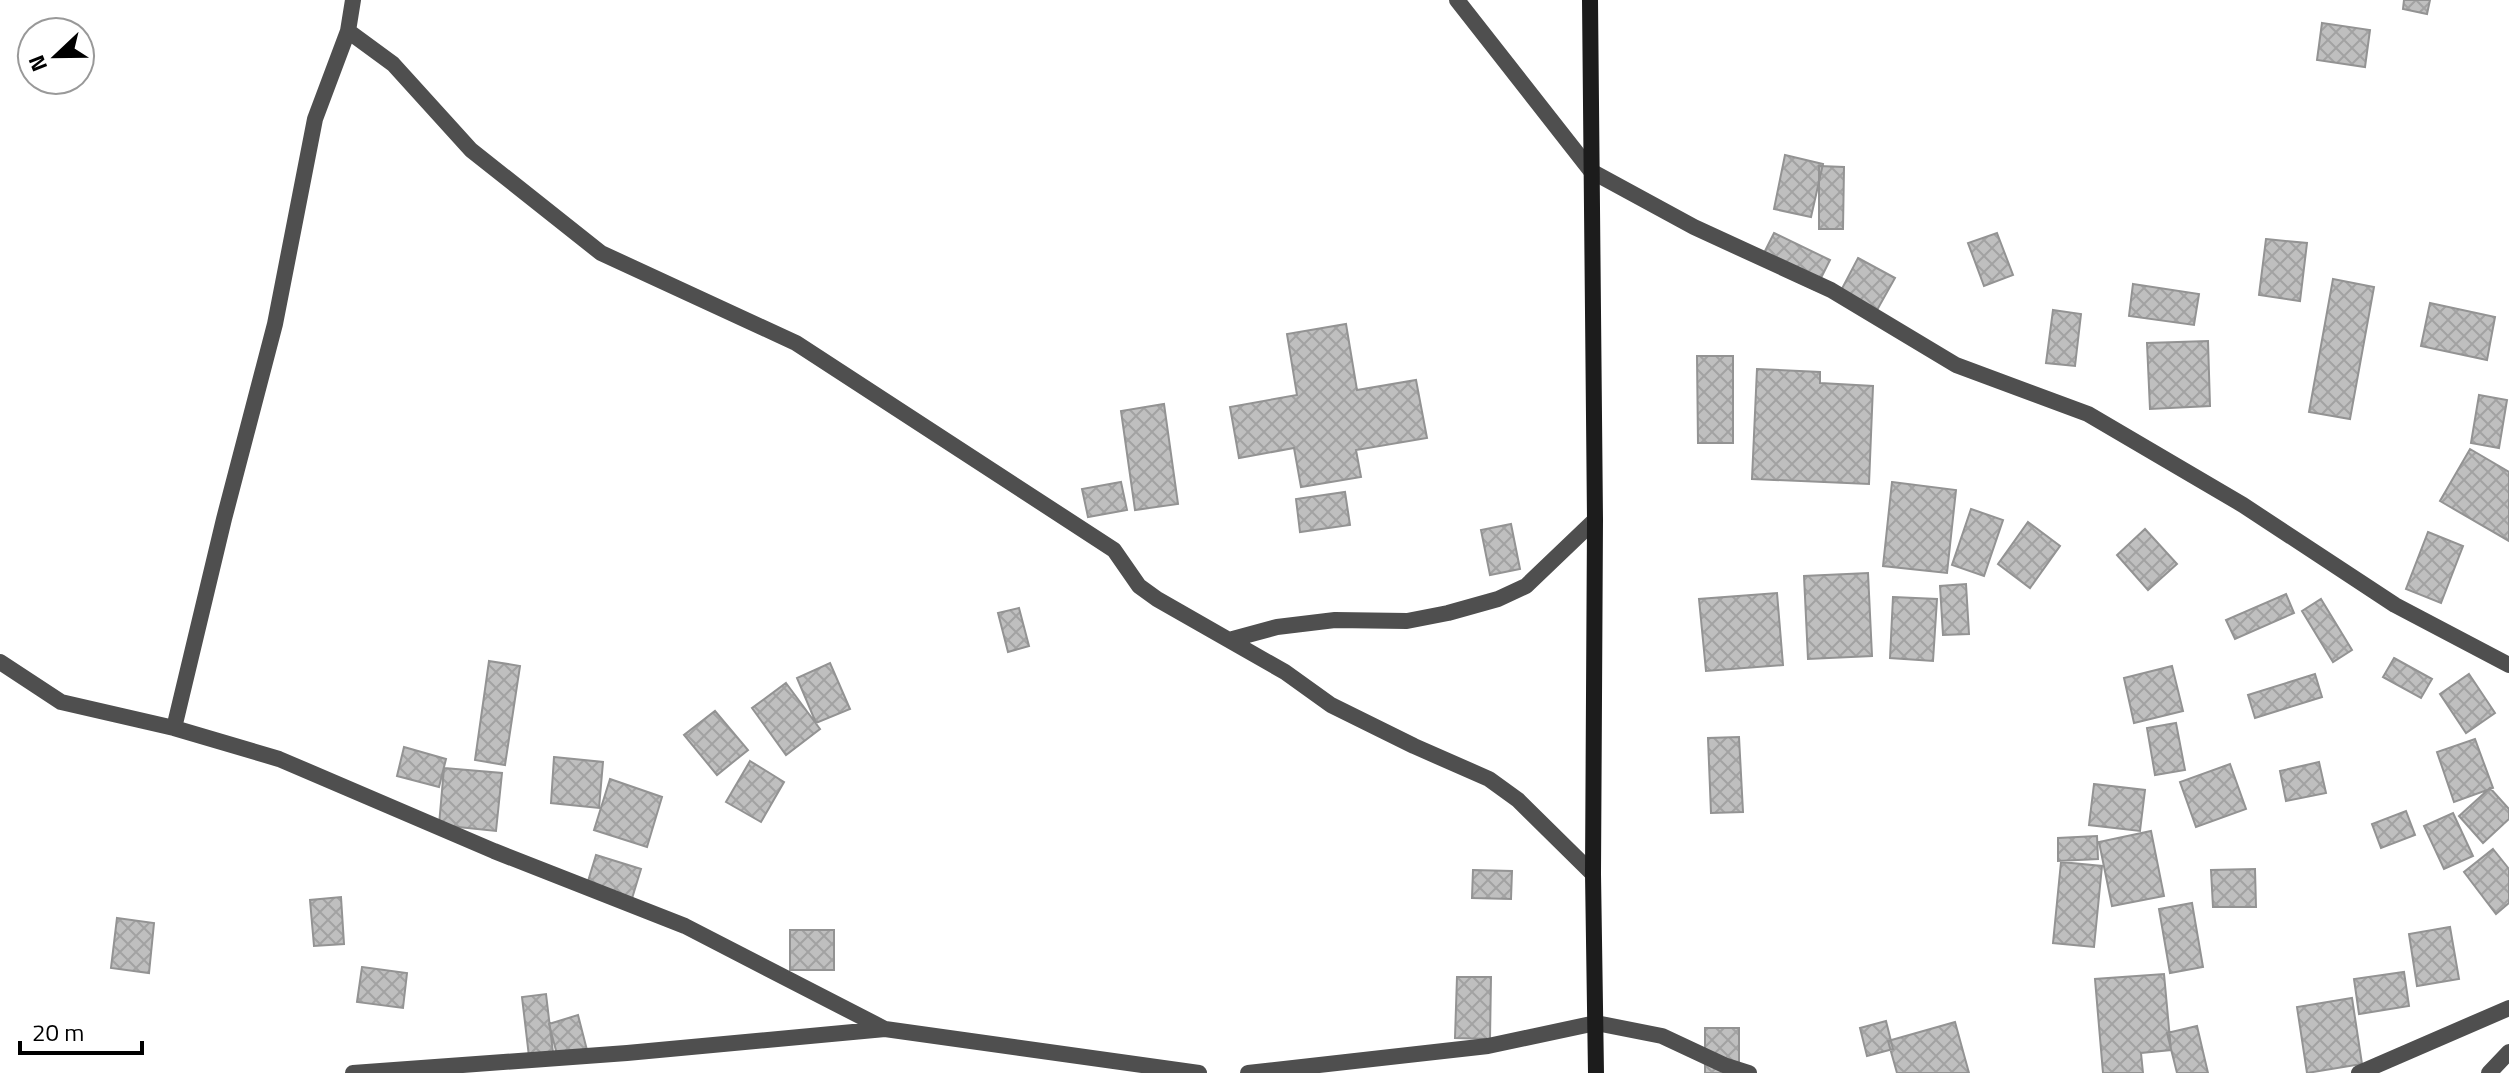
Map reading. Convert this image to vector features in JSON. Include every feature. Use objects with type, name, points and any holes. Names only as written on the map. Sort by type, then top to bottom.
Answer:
[{"type":"main road","points":[[1590,0],[1596,1073]]},
{"type":"street","points":[[174,728],[275,324],[315,119],[348,31],[353,0]]},
{"type":"street","points":[[1457,0],[1591,171],[1694,227],[1831,290],[1956,365],[2088,414],[2243,505],[2395,605],[2509,665]]},
{"type":"street","points":[[348,31],[393,64],[471,150],[601,253],[796,343],[1114,550],[1139,586],[1148,592],[1285,672],[1331,705],[1489,779],[1518,800],[1593,874]]},
{"type":"street","points":[[1229,640],[1277,627],[1335,620],[1407,621],[1498,599],[1526,586],[1595,520]]},
{"type":"street","points":[[0,662],[61,702],[174,728],[279,759],[494,851],[685,926],[885,1029]]},
{"type":"street","points":[[2359,1073],[2509,1008]]},
{"type":"street","points":[[1248,1073],[1488,1046],[1596,1023],[1662,1036],[1724,1065],[1749,1073]]},
{"type":"street","points":[[353,1073],[627,1053],[885,1029],[1199,1073]]},
{"type":"street","points":[[2489,1073],[2509,1052]]},
{"type":"building","points":[[2404,0],[2430,0],[2427,14],[2403,9]]},
{"type":"building","points":[[2322,23],[2370,30],[2365,67],[2317,60]]},
{"type":"building","points":[[1785,155],[1823,164],[1811,217],[1774,209]]},
{"type":"building","points":[[1819,166],[1844,167],[1843,229],[1819,229]]},
{"type":"building","points":[[1774,233],[1830,260],[1815,290],[1759,263]]},
{"type":"building","points":[[1997,233],[2013,275],[1984,286],[1968,243]]},
{"type":"building","points":[[2266,239],[2307,243],[2300,301],[2259,295]]},
{"type":"building","points":[[1858,258],[1895,278],[1872,319],[1836,300]]},
{"type":"building","points":[[2333,279],[2374,287],[2350,419],[2309,412]]},
{"type":"building","points":[[2133,284],[2199,294],[2194,325],[2129,316]]},
{"type":"building","points":[[2430,303],[2495,317],[2487,360],[2421,346]]},
{"type":"building","points":[[2053,310],[2081,314],[2075,366],[2046,363]]},
{"type":"building","points":[[1346,324],[1357,390],[1416,380],[1427,438],[1356,450],[1361,477],[1301,487],[1294,448],[1239,458],[1230,407],[1297,395],[1287,334]]},
{"type":"building","points":[[2208,341],[2210,406],[2150,409],[2147,343]]},
{"type":"building","points":[[1697,356],[1733,356],[1733,443],[1698,443]]},
{"type":"building","points":[[1757,369],[1820,372],[1820,383],[1873,386],[1869,484],[1752,479]]},
{"type":"building","points":[[2479,395],[2507,400],[2499,448],[2471,443]]},
{"type":"building","points":[[1164,404],[1178,504],[1135,510],[1121,411]]},
{"type":"building","points":[[2470,449],[2509,472],[2509,541],[2440,501]]},
{"type":"building","points":[[1121,482],[1127,510],[1088,517],[1082,489]]},
{"type":"building","points":[[1892,482],[1956,490],[1947,573],[1883,566]]},
{"type":"building","points":[[1345,492],[1350,525],[1300,532],[1296,499]]},
{"type":"building","points":[[1971,509],[2003,520],[1984,576],[1952,565]]},
{"type":"building","points":[[2028,522],[2060,546],[2030,588],[1998,564]]},
{"type":"building","points":[[1511,524],[1520,569],[1490,575],[1481,530]]},
{"type":"building","points":[[2145,529],[2177,564],[2148,590],[2117,555]]},
{"type":"building","points":[[2428,532],[2463,546],[2441,603],[2406,589]]},
{"type":"building","points":[[1868,573],[1872,656],[1808,659],[1804,576]]},
{"type":"building","points":[[1966,584],[1969,634],[1943,635],[1940,586]]},
{"type":"building","points":[[1777,593],[1783,665],[1706,671],[1699,599]]},
{"type":"building","points":[[2286,594],[2294,613],[2235,639],[2226,620]]},
{"type":"building","points":[[1893,597],[1937,599],[1933,661],[1890,658]]},
{"type":"building","points":[[2321,599],[2352,650],[2333,662],[2302,611]]},
{"type":"building","points":[[1019,608],[1029,646],[1008,652],[998,613]]},
{"type":"building","points":[[2394,658],[2432,679],[2421,698],[2383,677]]},
{"type":"building","points":[[489,661],[520,666],[505,765],[475,760]]},
{"type":"building","points":[[830,663],[850,709],[816,723],[797,678]]},
{"type":"building","points":[[2172,666],[2183,711],[2134,723],[2124,678]]},
{"type":"building","points":[[2315,674],[2322,697],[2255,718],[2248,695]]},
{"type":"building","points":[[2469,674],[2495,713],[2466,733],[2440,694]]},
{"type":"building","points":[[786,683],[820,729],[786,755],[752,708]]},
{"type":"building","points":[[715,711],[748,750],[717,775],[684,735]]},
{"type":"building","points":[[2176,723],[2185,770],[2155,775],[2147,728]]},
{"type":"building","points":[[1739,737],[1743,812],[1711,813],[1708,738]]},
{"type":"building","points":[[2475,739],[2493,788],[2454,802],[2437,752]]},
{"type":"building","points":[[404,747],[446,759],[439,787],[397,776]]},
{"type":"building","points":[[554,757],[603,762],[599,808],[551,803]]},
{"type":"building","points":[[750,761],[784,782],[761,822],[726,802]]},
{"type":"building","points":[[2319,762],[2326,793],[2286,801],[2280,771]]},
{"type":"building","points":[[2230,764],[2246,809],[2196,827],[2180,782]]},
{"type":"building","points":[[444,768],[502,773],[496,831],[439,825]]},
{"type":"building","points":[[610,779],[662,797],[647,847],[594,830]]},
{"type":"building","points":[[2094,784],[2145,790],[2140,831],[2089,825]]},
{"type":"building","points":[[2490,788],[2509,809],[2509,819],[2483,843],[2459,816]]},
{"type":"building","points":[[2406,811],[2415,835],[2381,848],[2372,824]]},
{"type":"building","points":[[2453,813],[2473,856],[2444,869],[2424,826]]},
{"type":"building","points":[[2151,831],[2164,896],[2112,906],[2099,842]]},
{"type":"building","points":[[2097,836],[2098,859],[2058,861],[2058,838]]},
{"type":"building","points":[[2493,849],[2509,869],[2509,903],[2496,914],[2464,872]]},
{"type":"building","points":[[596,855],[641,869],[630,905],[585,891]]},
{"type":"building","points":[[2061,862],[2102,866],[2094,947],[2053,943]]},
{"type":"building","points":[[2255,869],[2256,907],[2213,907],[2211,870]]},
{"type":"building","points":[[1473,870],[1512,871],[1511,899],[1472,898]]},
{"type":"building","points":[[341,897],[344,944],[314,946],[310,900]]},
{"type":"building","points":[[2192,903],[2203,967],[2170,973],[2159,909]]},
{"type":"building","points":[[117,918],[154,923],[149,973],[111,968]]},
{"type":"building","points":[[2450,927],[2459,979],[2417,986],[2409,934]]},
{"type":"building","points":[[790,930],[834,930],[834,970],[790,970]]},
{"type":"building","points":[[362,967],[407,973],[403,1008],[357,1002]]},
{"type":"building","points":[[2404,972],[2409,1006],[2359,1014],[2354,979]]},
{"type":"building","points":[[2164,974],[2171,1050],[2141,1053],[2143,1073],[2103,1073],[2095,979]]},
{"type":"building","points":[[1457,977],[1491,977],[1490,1039],[1455,1038]]},
{"type":"building","points":[[546,994],[554,1061],[530,1065],[522,997]]},
{"type":"building","points":[[2352,998],[2362,1064],[2307,1073],[2297,1007]]},
{"type":"building","points":[[578,1015],[588,1054],[559,1062],[549,1024]]},
{"type":"building","points":[[1886,1021],[1893,1049],[1867,1056],[1860,1028]]},
{"type":"building","points":[[1955,1022],[1969,1073],[1897,1073],[1888,1041]]},
{"type":"building","points":[[2197,1026],[2208,1073],[2177,1073],[2167,1033]]},
{"type":"building","points":[[1705,1028],[1739,1028],[1739,1073],[1705,1073]]}]
